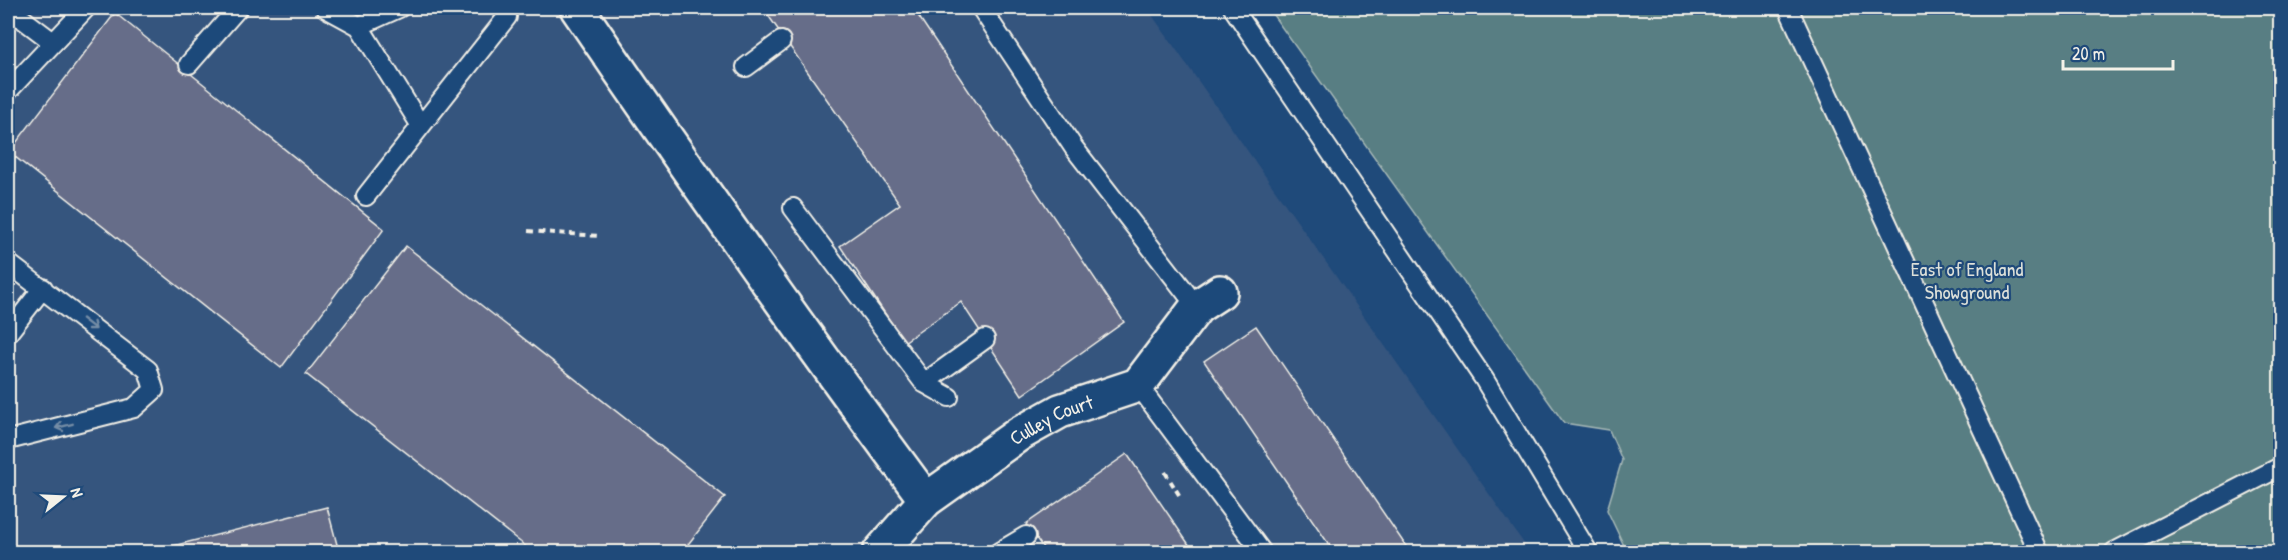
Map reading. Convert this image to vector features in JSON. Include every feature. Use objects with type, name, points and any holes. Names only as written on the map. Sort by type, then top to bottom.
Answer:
[{"type":"street","points":[[577,8],[664,137],[822,360],[926,500]]},
{"type":"street","points":[[1138,385],[1209,299]]},
{"type":"street","name":"Culley Court","points":[[880,552],[926,500],[1019,434],[1060,411],[1138,385]]},
{"type":"lane","points":[[8,8],[53,42]]},
{"type":"lane","points":[[8,91],[86,8]]},
{"type":"lane","points":[[189,64],[238,8]]},
{"type":"lane","points":[[326,8],[359,26],[421,126]]},
{"type":"lane","points":[[359,26],[399,8]]},
{"type":"lane","points":[[981,8],[1074,148],[1209,299]]},
{"type":"lane","points":[[1233,8],[1484,379],[1588,552]]},
{"type":"lane","points":[[1788,8],[2039,552]]},
{"type":"lane","points":[[366,196],[507,17]]},
{"type":"lane","points":[[746,67],[781,41]]},
{"type":"lane","points":[[793,208],[924,383],[949,397]]},
{"type":"lane","points":[[8,262],[148,370],[154,390],[134,408],[8,440]]},
{"type":"lane","points":[[8,333],[43,288]]},
{"type":"lane","points":[[924,383],[985,339]]},
{"type":"lane","points":[[1138,385],[1262,552]]},
{"type":"lane","points":[[2114,552],[2280,467]]},
{"type":"lane","points":[[999,552],[1026,536]]},
{"type":"path","points":[[528,231],[599,236]]},
{"type":"path","points":[[1160,465],[1181,498]]},
{"type":"shaded area","points":[[8,8],[1147,8],[1530,552],[8,552]]},
{"type":"green space","name":"East of England Showground","points":[[1268,8],[2280,8],[2280,552],[1627,552],[1607,510],[1622,460],[1609,430],[1564,423]]},
{"type":"building","points":[[763,8],[913,8],[1124,322],[1022,395],[961,302],[904,342],[840,246],[900,204]]},
{"type":"building","points":[[115,13],[384,229],[281,368],[9,152]]},
{"type":"building","points":[[406,246],[725,497],[682,552],[533,552],[306,374]]},
{"type":"building","points":[[1256,326],[1410,552],[1334,552],[1204,361]]},
{"type":"building","points":[[1127,454],[1194,552],[1046,552],[1026,524]]},
{"type":"building","points":[[327,507],[339,552],[149,552]]}]
